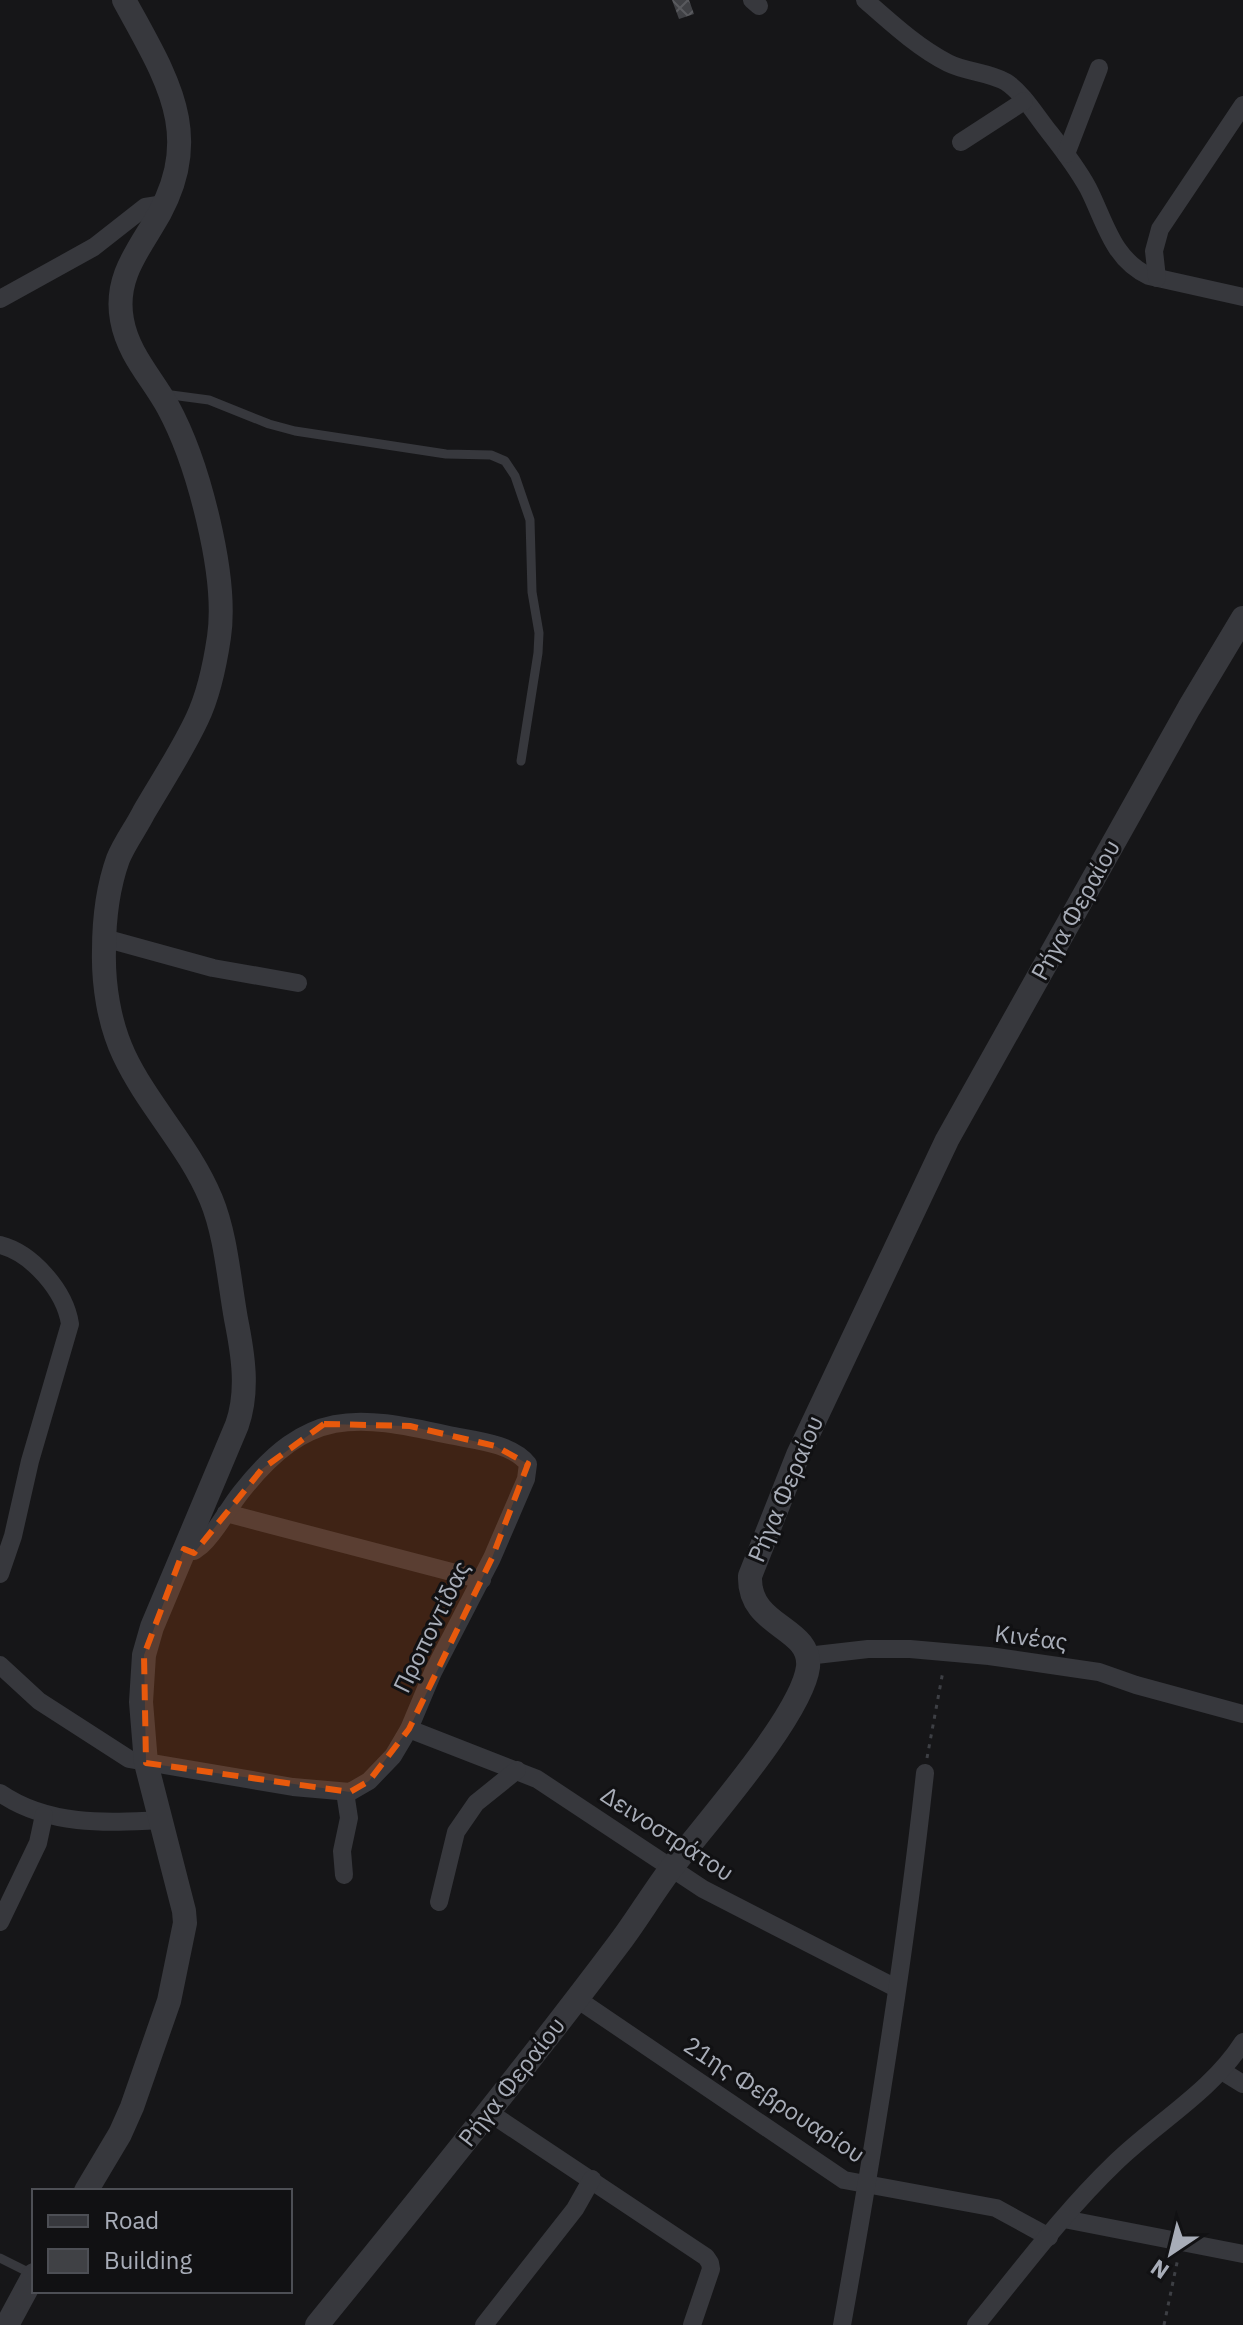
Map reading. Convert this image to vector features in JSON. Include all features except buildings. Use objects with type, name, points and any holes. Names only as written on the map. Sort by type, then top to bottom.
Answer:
[{"type":"street","points":[[87,2189],[132,2107],[169,2001],[181,1948],[184,1911],[146,1763],[141,1702],[144,1655],[152,1627],[241,1414],[244,1383],[242,1356],[216,1213],[191,1160],[137,1079],[119,1042],[106,980],[104,938],[109,891],[117,862],[196,721],[209,684],[219,634],[220,601],[204,507],[178,427],[161,394],[133,352],[120,304],[128,266],[164,204],[178,153],[177,112],[163,71],[124,0]]},
{"type":"street","points":[[865,0],[941,59],[1006,82],[1066,154],[1087,188],[1119,254],[1137,270],[1157,278],[1243,297]]},
{"type":"street","points":[[1066,154],[1099,68]]},
{"type":"street","points":[[961,142],[1024,101]]},
{"type":"street","points":[[1157,278],[1154,251],[1160,229],[1243,105]]},
{"type":"street","points":[[0,299],[94,247],[145,207],[164,204]]},
{"type":"street","name":"Ρήγα Φεραίου","points":[[317,2325],[490,2113],[620,1943],[671,1868],[762,1752],[785,1717],[804,1680],[807,1656],[800,1643],[756,1605],[749,1592],[750,1576],[790,1472],[947,1140],[1243,618]]},
{"type":"street","points":[[104,938],[213,968],[298,983]]},
{"type":"street","points":[[0,1245],[24,1255],[47,1279],[63,1303],[70,1324],[0,1574]]},
{"type":"street","name":"Προποντίδας","points":[[226,1513],[242,1490],[274,1457],[301,1435],[324,1424],[366,1421],[410,1426],[495,1446],[519,1455],[528,1464],[526,1479],[482,1580],[433,1672],[409,1729],[393,1756],[369,1781],[347,1792]]},
{"type":"street","points":[[184,1549],[194,1551],[202,1545],[226,1513],[482,1580]]},
{"type":"street","name":"Κινέας","points":[[807,1656],[868,1649],[910,1649],[1099,1672],[1243,1714]]},
{"type":"street","points":[[0,1665],[31,1695],[126,1758],[293,1787],[347,1792],[349,1818],[342,1851],[344,1875]]},
{"type":"street","name":"Δεινοστράτου","points":[[409,1729],[517,1770],[550,1786],[703,1889],[896,1988]]},
{"type":"street","points":[[439,1902],[456,1832],[476,1803],[517,1770]]},
{"type":"street","points":[[842,2325],[867,2185],[913,1879],[925,1773]]},
{"type":"street","points":[[0,1793],[44,1815],[123,1822],[161,1820]]},
{"type":"street","points":[[0,1922],[38,1843],[44,1815]]},
{"type":"street","name":"21ης Φεβρουαρίου","points":[[577,1999],[844,2180],[996,2208],[1049,2237]]},
{"type":"street","points":[[976,2325],[1064,2219],[1125,2153],[1222,2071],[1243,2042]]},
{"type":"street","points":[[1222,2071],[1243,2084]]},
{"type":"street","points":[[490,2113],[592,2179],[710,2263],[711,2269],[692,2325]]},
{"type":"street","points":[[484,2325],[575,2209],[592,2179]]},
{"type":"street","points":[[1064,2219],[1243,2254]]},
{"type":"street","points":[[7,2325],[32,2279]]},
{"type":"lane","points":[[161,394],[209,400],[269,424],[325,437],[446,454],[491,455],[505,461],[515,476],[530,520],[532,592],[539,633],[521,761]]},
{"type":"lane","points":[[0,2258],[32,2274]]},
{"type":"path","points":[[925,1773],[947,1653]]},
{"type":"path","points":[[1164,2325],[1182,2242]]},
{"type":"highlighted area","points":[[324,1424],[410,1426],[495,1446],[528,1464],[492,1558],[409,1729],[369,1781],[350,1792],[146,1763],[144,1655],[184,1549],[194,1553],[262,1469]]}]
